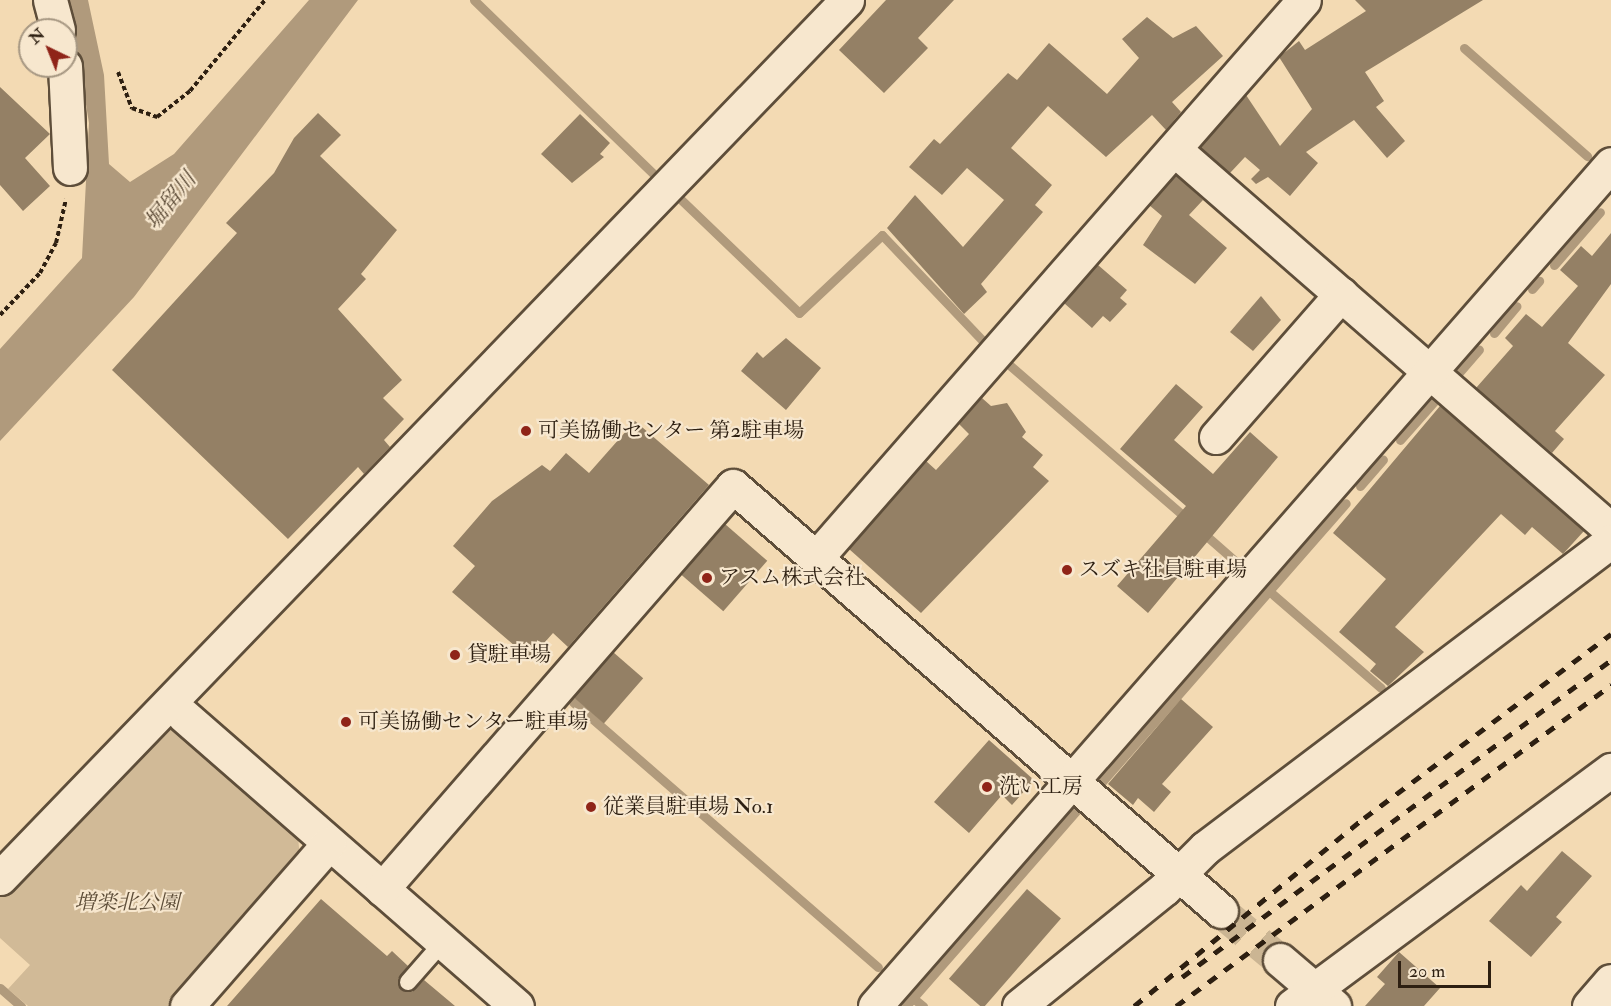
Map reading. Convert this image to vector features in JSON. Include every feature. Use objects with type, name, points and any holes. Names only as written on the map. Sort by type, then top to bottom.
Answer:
[{"type":"street","points":[[50,0],[55,18]]},
{"type":"street","points":[[0,878],[847,0]]},
{"type":"street","points":[[816,558],[1304,0]]},
{"type":"street","points":[[66,78],[70,168]]},
{"type":"street","points":[[1174,149],[1611,530]]},
{"type":"street","points":[[875,1006],[1611,164]]},
{"type":"street","points":[[1216,437],[1341,294]]},
{"type":"street","points":[[382,889],[733,486],[1221,910]]},
{"type":"street","points":[[1019,1006],[1178,874],[1205,848],[1611,541]]},
{"type":"street","points":[[183,716],[516,1006]]},
{"type":"street","points":[[1280,960],[1314,1000],[1611,770]]},
{"type":"street","points":[[186,1006],[329,843]]},
{"type":"street","points":[[1589,1006],[1611,981]]},
{"type":"lane","points":[[408,982],[443,942]]},
{"type":"path","points":[[118,72],[132,108],[157,117],[190,91],[265,0]]},
{"type":"path","points":[[0,315],[40,273],[56,243],[70,168]]},
{"type":"green space","name":"増楽北公園","points":[[174,729],[298,837],[300,858],[171,1006],[28,1006],[8,989],[30,965],[0,938],[0,891],[154,731]]},
{"type":"water","name":"堀留川","points":[[69,0],[88,0],[104,75],[109,164],[130,182],[174,154],[309,0],[358,0],[134,297],[0,441],[0,349],[82,258],[89,123],[78,55],[78,18],[72,18]]},
{"type":"building","points":[[886,0],[954,0],[918,38],[928,48],[884,93],[839,50]]},
{"type":"building","points":[[1355,0],[1483,0],[1365,72],[1384,101],[1376,107],[1405,141],[1387,158],[1354,120],[1306,152],[1318,163],[1290,196],[1268,177],[1256,184],[1251,179],[1260,170],[1245,157],[1230,173],[1200,147],[1246,95],[1280,146],[1312,109],[1279,57],[1299,41],[1305,50],[1366,11]]},
{"type":"building","points":[[1147,17],[1173,38],[1196,26],[1223,56],[1172,102],[1181,112],[1166,130],[1152,115],[1106,157],[1048,106],[1011,148],[1052,185],[1035,205],[1043,212],[981,284],[987,292],[964,314],[887,228],[915,195],[963,247],[1004,200],[967,168],[942,195],[909,167],[934,139],[940,144],[1008,73],[1017,80],[1049,43],[1107,94],[1139,58],[1122,39]]},
{"type":"building","points":[[0,87],[50,134],[25,158],[50,186],[23,211],[0,185]]},
{"type":"building","points":[[318,113],[341,135],[320,156],[397,230],[361,274],[366,279],[338,309],[402,380],[383,398],[404,419],[384,440],[390,447],[364,474],[358,467],[288,539],[112,370],[237,233],[226,223],[274,173],[294,138]]},
{"type":"building","points":[[580,114],[610,143],[600,154],[604,157],[572,183],[541,154]]},
{"type":"building","points":[[1176,175],[1203,200],[1189,215],[1227,248],[1195,284],[1143,245],[1162,216],[1149,205]]},
{"type":"building","points":[[1611,233],[1611,284],[1568,343],[1605,375],[1555,431],[1564,439],[1552,453],[1476,388],[1513,346],[1505,338],[1526,314],[1542,327],[1578,286],[1560,270],[1581,246],[1592,256]]},
{"type":"building","points":[[1098,265],[1127,290],[1120,298],[1127,304],[1110,322],[1103,316],[1092,328],[1064,303]]},
{"type":"building","points":[[1261,296],[1281,320],[1253,351],[1230,332]]},
{"type":"building","points":[[786,338],[821,368],[786,410],[741,371],[757,352],[763,358]]},
{"type":"building","points":[[1176,384],[1203,407],[1174,440],[1213,474],[1250,432],[1278,457],[1148,613],[1117,586],[1186,506],[1120,449]]},
{"type":"building","points":[[982,398],[991,406],[1007,403],[1026,432],[1022,437],[1043,455],[1033,467],[1049,481],[921,613],[849,549],[926,461],[936,470],[969,434],[959,424]]},
{"type":"building","points":[[1440,406],[1584,531],[1563,554],[1532,527],[1525,535],[1501,514],[1395,627],[1424,652],[1388,686],[1370,671],[1376,664],[1339,632],[1386,579],[1333,533]]},
{"type":"building","points":[[635,421],[709,485],[568,647],[553,633],[530,659],[452,592],[475,566],[453,546],[492,501],[542,465],[550,471],[566,453],[589,473]]},
{"type":"building","points":[[725,524],[767,561],[723,611],[681,575]]},
{"type":"building","points":[[613,652],[643,678],[604,724],[574,697]]},
{"type":"building","points":[[1181,699],[1213,727],[1162,784],[1171,792],[1154,812],[1138,798],[1133,805],[1108,784]]},
{"type":"building","name":"洗い工房","points":[[989,740],[1034,780],[1012,805],[1002,795],[969,833],[934,802]]},
{"type":"building","points":[[1562,851],[1592,876],[1556,917],[1562,922],[1531,957],[1489,921],[1521,885],[1527,891]]},
{"type":"building","points":[[1027,889],[1061,919],[985,1006],[980,1006],[949,979]]},
{"type":"building","points":[[321,899],[387,956],[392,951],[408,966],[398,979],[402,990],[412,992],[424,980],[455,1006],[227,1006]]},
{"type":"building","points":[[1399,952],[1440,988],[1424,1006],[1365,1006],[1385,984],[1377,977]]},
{"type":"waterway","points":[[474,0],[662,182]]},
{"type":"waterway","points":[[1464,48],[1587,156]]},
{"type":"waterway","points":[[672,191],[799,313],[882,235],[985,343]]},
{"type":"waterway","points":[[1554,265],[1600,212]]},
{"type":"waterway","points":[[1532,289],[1539,281]]},
{"type":"waterway","points":[[1494,333],[1517,306]]},
{"type":"waterway","points":[[1456,376],[1479,350]]},
{"type":"waterway","points":[[1006,362],[1187,519]]},
{"type":"waterway","points":[[1400,440],[1438,397]]},
{"type":"waterway","points":[[1360,486],[1383,460]]},
{"type":"waterway","points":[[1100,784],[1346,503]]},
{"type":"waterway","points":[[1202,532],[1234,560]]},
{"type":"waterway","points":[[1269,591],[1381,688]]},
{"type":"waterway","points":[[573,702],[878,967]]},
{"type":"waterway","points":[[906,1006],[1078,809]]},
{"type":"waterway","points":[[0,988],[21,1006]]},
{"type":"waterway","points":[[913,998],[923,1006]]},
{"type":"tunnel","points":[[1221,911],[1280,960]]},
{"type":"railway","points":[[1134,1006],[1364,818],[1611,634]]},
{"type":"railway","points":[[1182,977],[1611,660]]},
{"type":"railway","points":[[1176,1006],[1611,685]]},
{"type":"place","name":"可美協働センター 第2駐車場","points":[[526,431]]},
{"type":"place","name":"スズキ社員駐車場","points":[[1067,570]]},
{"type":"place","name":"アスム株式会社","points":[[707,578]]},
{"type":"place","name":"貸駐車場","points":[[455,655]]},
{"type":"place","name":"可美協働センター駐車場","points":[[346,722]]},
{"type":"place","name":"洗い工房","points":[[987,787]]},
{"type":"place","name":"従業員駐車場 No.1","points":[[591,807]]}]
